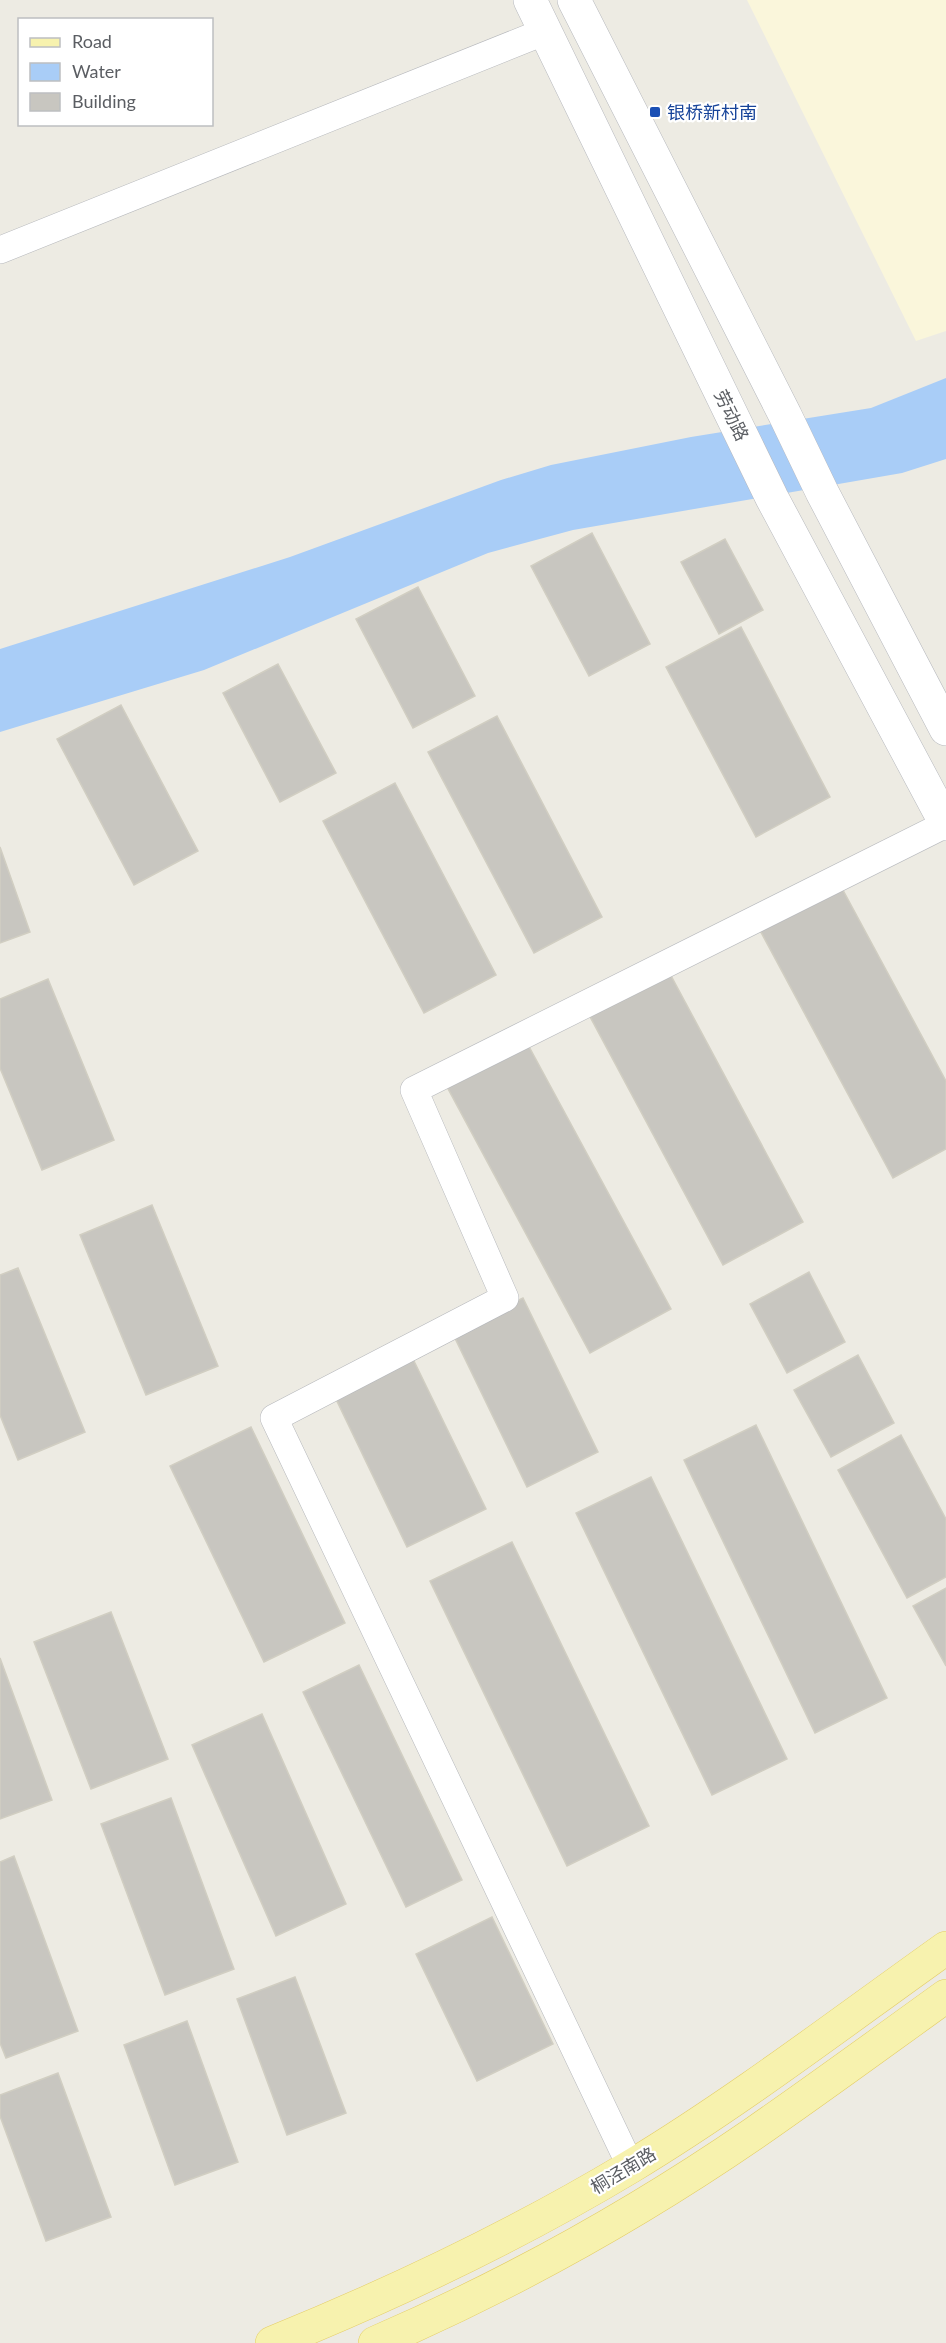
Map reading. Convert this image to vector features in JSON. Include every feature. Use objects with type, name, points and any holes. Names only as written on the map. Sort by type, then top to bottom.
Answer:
[{"type":"main road","name":"劳动路","points":[[530,0],[772,498],[946,824]]},
{"type":"main road","points":[[574,0],[822,492],[946,729]]},
{"type":"main road","name":"桐泾南路","points":[[272,2343],[402,2288],[535,2220],[631,2167],[730,2102],[946,1948]]},
{"type":"main road","points":[[375,2343],[490,2289],[651,2200],[752,2135],[946,1996]]},
{"type":"street","points":[[0,250],[546,31]]},
{"type":"street","points":[[631,2167],[274,1418],[505,1298],[414,1090],[946,824]]},
{"type":"shaded area","points":[[747,0],[946,0],[946,331],[916,341]]},
{"type":"water","points":[[946,378],[946,459],[902,473],[573,530],[488,553],[204,670],[0,732],[0,649],[290,557],[501,480],[551,465],[691,437],[871,408]]},
{"type":"building","points":[[592,533],[650,644],[589,676],[531,566]]},
{"type":"building","points":[[725,539],[763,610],[719,634],[681,562]]},
{"type":"building","points":[[418,587],[475,696],[413,728],[356,619]]},
{"type":"building","points":[[741,627],[830,797],[756,837],[666,667]]},
{"type":"building","points":[[278,664],[336,773],[280,802],[223,693]]},
{"type":"building","points":[[121,705],[198,851],[134,885],[57,739]]},
{"type":"building","points":[[497,716],[602,917],[534,953],[428,752]]},
{"type":"building","points":[[395,783],[496,975],[424,1013],[323,821]]},
{"type":"building","points":[[0,847],[30,932],[0,943]]},
{"type":"building","points":[[837,879],[946,1081],[946,1149],[893,1178],[756,923]]},
{"type":"building","points":[[668,970],[803,1222],[723,1265],[588,1013]]},
{"type":"building","points":[[48,979],[114,1140],[42,1170],[0,1068],[0,999]]},
{"type":"building","points":[[526,1041],[671,1309],[590,1353],[446,1085]]},
{"type":"building","points":[[152,1205],[218,1366],[146,1395],[80,1235]]},
{"type":"building","points":[[18,1268],[85,1432],[18,1460],[0,1415],[0,1275]]},
{"type":"building","points":[[809,1272],[845,1342],[787,1373],[750,1304]]},
{"type":"building","points":[[523,1298],[598,1452],[527,1487],[452,1332]]},
{"type":"building","points":[[858,1355],[894,1423],[831,1457],[794,1390]]},
{"type":"building","points":[[413,1359],[486,1509],[407,1547],[335,1397]]},
{"type":"building","points":[[756,1425],[887,1698],[815,1733],[684,1460]]},
{"type":"building","points":[[251,1427],[345,1623],[264,1662],[170,1466]]},
{"type":"building","points":[[901,1435],[946,1519],[946,1577],[907,1598],[838,1470]]},
{"type":"building","points":[[651,1477],[787,1759],[712,1795],[576,1513]]},
{"type":"building","points":[[512,1542],[649,1826],[567,1866],[430,1581]]},
{"type":"building","points":[[946,1588],[946,1666],[913,1606]]},
{"type":"building","points":[[111,1612],[168,1759],[91,1789],[34,1642]]},
{"type":"building","points":[[0,1658],[52,1800],[0,1819]]},
{"type":"building","points":[[359,1665],[462,1880],[406,1907],[303,1692]]},
{"type":"building","points":[[262,1714],[346,1904],[276,1936],[192,1745]]},
{"type":"building","points":[[171,1798],[234,1969],[165,1995],[101,1824]]},
{"type":"building","points":[[14,1856],[78,2031],[6,2058],[0,2043],[0,1862]]},
{"type":"building","points":[[492,1917],[553,2044],[477,2081],[416,1954]]},
{"type":"building","points":[[295,1977],[346,2113],[287,2135],[237,1999]]},
{"type":"building","points":[[187,2021],[238,2162],[175,2185],[124,2045]]},
{"type":"building","points":[[58,2073],[111,2217],[46,2241],[0,2116],[0,2095]]},
{"type":"place","name":"银桥新村南","points":[[655,112]]}]
